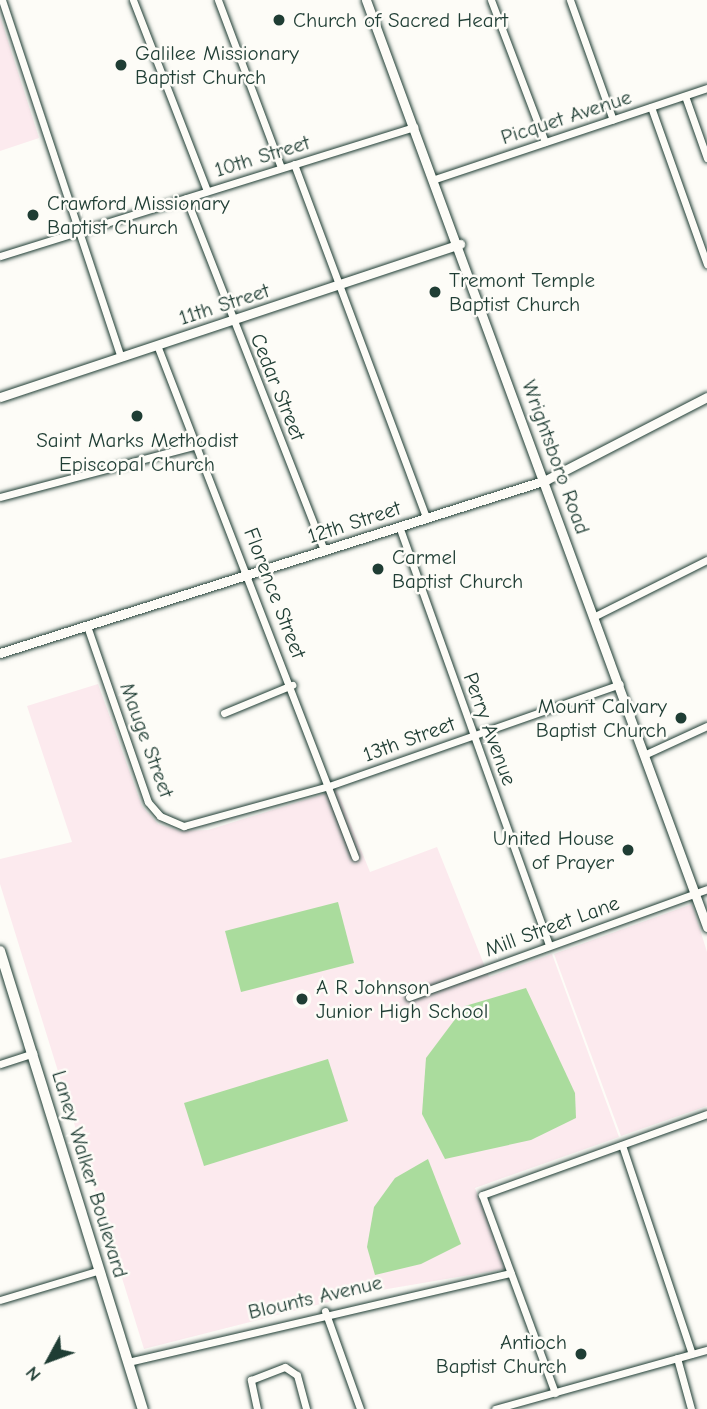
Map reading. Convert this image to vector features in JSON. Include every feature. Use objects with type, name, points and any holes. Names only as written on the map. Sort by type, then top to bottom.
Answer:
[{"type":"main road","name":"Laney Walker Boulevard","points":[[0,951],[143,1409]]},
{"type":"street","points":[[2,0],[77,232],[121,357]]},
{"type":"street","points":[[133,0],[207,191]]},
{"type":"street","points":[[218,0],[281,168]]},
{"type":"street","name":"Wrightsboro Road","points":[[366,0],[460,244],[707,927]]},
{"type":"street","points":[[491,0],[545,142]]},
{"type":"street","points":[[570,0],[613,120]]},
{"type":"street","name":"Picquet Avenue","points":[[435,178],[707,88]]},
{"type":"street","points":[[685,96],[707,158]]},
{"type":"street","points":[[651,107],[707,264]]},
{"type":"street","name":"10th Street","points":[[0,256],[414,127]]},
{"type":"street","points":[[295,164],[426,517]]},
{"type":"street","name":"Cedar Street","points":[[186,198],[324,550]]},
{"type":"street","name":"11th Street","points":[[0,397],[460,244]]},
{"type":"street","name":"Florence Street","points":[[157,345],[292,685],[355,857]]},
{"type":"street","name":"12th Street","points":[[0,653],[546,480],[707,397]]},
{"type":"street","points":[[0,497],[197,445]]},
{"type":"street","name":"Perry Avenue","points":[[399,526],[549,944]]},
{"type":"street","points":[[595,616],[707,560]]},
{"type":"street","name":"Mauge Street","points":[[87,626],[148,802],[160,817],[198,825],[329,786]]},
{"type":"street","name":"13th Street","points":[[329,786],[620,684]]},
{"type":"street","points":[[224,713],[292,685]]},
{"type":"street","points":[[646,754],[707,726]]},
{"type":"street","name":"Mill Street Lane","points":[[409,997],[549,944],[707,889]]},
{"type":"street","points":[[0,1064],[33,1054]]},
{"type":"street","points":[[555,1393],[482,1195],[707,1114]]},
{"type":"street","points":[[622,1145],[692,1354]]},
{"type":"street","points":[[0,1300],[100,1270]]},
{"type":"street","name":"Blounts Avenue","points":[[128,1362],[326,1311],[511,1273]]},
{"type":"street","points":[[326,1311],[360,1409]]},
{"type":"street","points":[[495,1409],[707,1350]]},
{"type":"street","points":[[677,1358],[691,1409]]},
{"type":"street","points":[[257,1409],[251,1380],[285,1367],[297,1375],[306,1409]]},
{"type":"shaded area","points":[[0,16],[39,138],[0,151]]},
{"type":"shaded area","name":"A R Johnson Junior High School","points":[[98,684],[142,806],[158,824],[180,831],[208,830],[337,790],[370,872],[437,847],[489,977],[552,954],[619,1137],[475,1188],[505,1269],[364,1293],[144,1349],[0,884],[0,859],[72,842],[27,706]]},
{"type":"shaded area","points":[[692,904],[707,952],[707,1106],[621,1136],[554,954]]},
{"type":"green space","points":[[338,902],[354,963],[241,992],[225,931]]},
{"type":"green space","points":[[526,988],[575,1093],[576,1118],[531,1140],[445,1159],[422,1114],[426,1058],[465,1006]]},
{"type":"green space","points":[[328,1059],[348,1121],[204,1166],[184,1103]]},
{"type":"green space","points":[[428,1159],[461,1244],[421,1264],[375,1275],[367,1247],[374,1207],[395,1178]]},
{"type":"place","name":"Church of Sacred Heart","points":[[279,20]]},
{"type":"place","name":"Galilee Missionary Baptist Church","points":[[121,65]]},
{"type":"place","name":"Crawford Missionary Baptist Church","points":[[33,215]]},
{"type":"place","name":"Tremont Temple Baptist Church","points":[[435,292]]},
{"type":"place","name":"Saint Marks Methodist Episcopal Church","points":[[137,416]]},
{"type":"place","name":"Carmel Baptist Church","points":[[378,569]]},
{"type":"place","name":"Mount Calvary Baptist Church","points":[[681,718]]},
{"type":"place","name":"United House of Prayer","points":[[628,850]]},
{"type":"place","name":"A R Johnson Junior High School","points":[[302,999]]},
{"type":"place","name":"Antioch Baptist Church","points":[[581,1354]]}]
